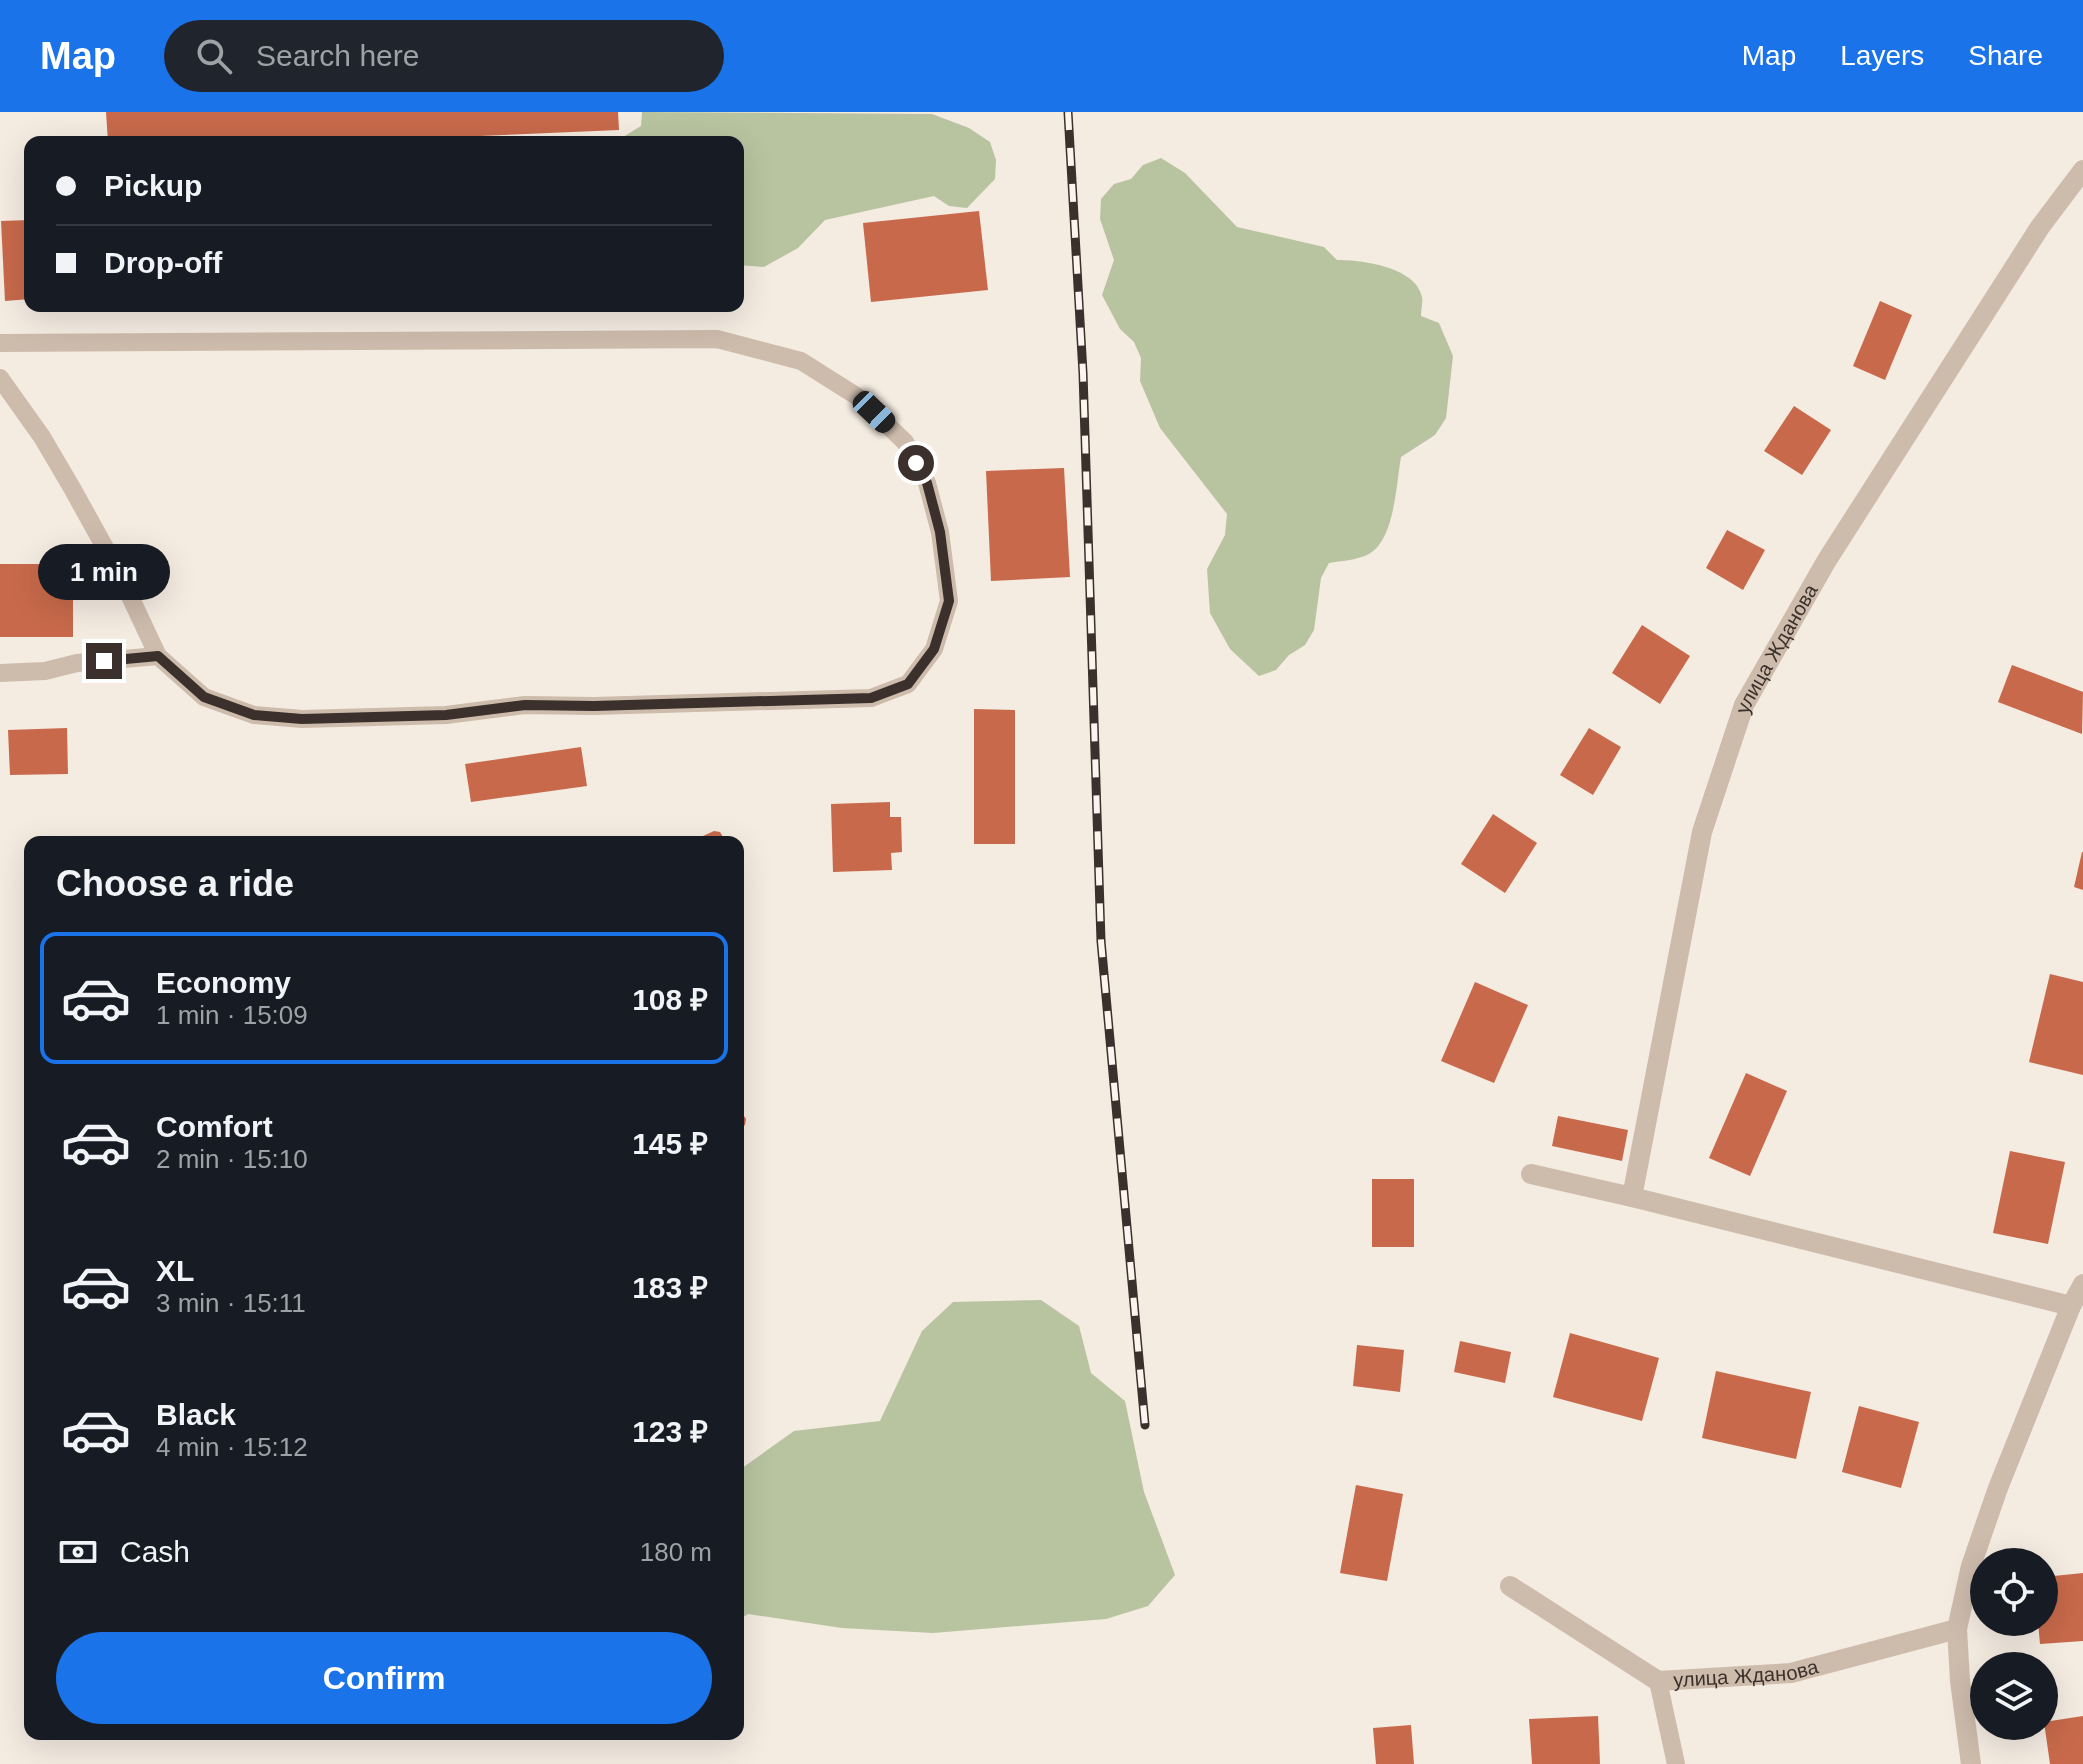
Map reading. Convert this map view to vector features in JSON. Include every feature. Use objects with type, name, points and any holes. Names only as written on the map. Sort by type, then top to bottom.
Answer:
[{"type":"street","name":"улица Жданова","points":[[1632,1197],[1702,832],[1744,705],[1827,560],[2040,227],[2083,170]]},
{"type":"street","points":[[1531,1174],[2071,1306]]},
{"type":"street","points":[[1971,1764],[1957,1629],[1971,1566],[1998,1488],[2071,1306],[2083,1284]]},
{"type":"street","name":"улица Жданова","points":[[1510,1586],[1658,1681],[1791,1673],[1957,1629]]},
{"type":"lane","points":[[0,343],[717,339],[787,357],[801,361],[858,397],[905,442],[927,483],[940,532],[949,601],[934,649],[908,684],[871,698],[525,705],[446,715],[302,719],[254,715],[204,697],[158,656],[119,573],[72,488],[42,437],[0,378]]},
{"type":"lane","points":[[0,673],[45,671],[77,663],[158,656]]},
{"type":"lane","points":[[1658,1681],[1676,1764]]},
{"type":"green space","points":[[642,112],[932,114],[969,128],[990,142],[996,160],[995,179],[967,208],[949,206],[934,196],[825,220],[798,248],[764,267],[744,265],[744,136],[625,136],[641,126]]},
{"type":"green space","points":[[1161,158],[1185,173],[1237,227],[1324,247],[1337,260],[1387,267],[1410,279],[1422,297],[1421,316],[1439,323],[1453,356],[1446,418],[1435,435],[1401,457],[1393,511],[1383,538],[1367,555],[1329,563],[1321,578],[1314,630],[1305,645],[1289,655],[1276,670],[1259,676],[1230,649],[1210,613],[1207,569],[1225,535],[1227,514],[1160,428],[1140,381],[1141,358],[1134,342],[1120,329],[1102,295],[1114,260],[1100,219],[1101,199],[1114,184],[1131,179],[1143,165]]},
{"type":"green space","points":[[1041,1300],[1079,1326],[1091,1373],[1125,1401],[1144,1492],[1175,1575],[1148,1606],[1106,1619],[933,1633],[842,1628],[748,1614],[744,1616],[744,1467],[794,1431],[880,1421],[922,1331],[953,1302]]},
{"type":"building","points":[[106,112],[618,112],[619,130],[478,136],[108,136]]},
{"type":"building","points":[[979,211],[988,290],[871,302],[863,223]]},
{"type":"building","points":[[24,220],[24,299],[5,301],[1,221]]},
{"type":"building","points":[[1880,301],[1912,315],[1885,380],[1853,366]]},
{"type":"building","points":[[1794,406],[1831,430],[1802,475],[1764,451]]},
{"type":"building","points":[[1064,468],[1070,577],[991,581],[986,471]]},
{"type":"building","points":[[1727,530],[1765,550],[1743,590],[1706,568]]},
{"type":"building","points":[[0,564],[73,564],[73,637],[0,637]]},
{"type":"building","points":[[1642,625],[1690,656],[1660,704],[1612,673]]},
{"type":"building","points":[[2012,665],[2083,692],[2082,734],[1998,702]]},
{"type":"building","points":[[974,709],[1015,710],[1015,844],[974,844]]},
{"type":"building","points":[[67,728],[68,774],[10,775],[8,730]]},
{"type":"building","points":[[1589,728],[1621,747],[1593,795],[1560,775]]},
{"type":"building","points":[[581,747],[587,786],[471,802],[465,764]]},
{"type":"building","points":[[890,802],[890,817],[901,817],[902,852],[891,853],[892,870],[833,872],[831,804]]},
{"type":"building","points":[[1493,814],[1537,843],[1505,893],[1461,864]]},
{"type":"building","points":[[714,831],[722,836],[703,836]]},
{"type":"building","points":[[2083,852],[2083,890],[2074,887]]},
{"type":"building","points":[[2050,974],[2083,982],[2083,1075],[2029,1062]]},
{"type":"building","points":[[1475,982],[1528,1005],[1494,1083],[1441,1061]]},
{"type":"building","points":[[1746,1073],[1787,1091],[1750,1176],[1709,1158]]},
{"type":"building","points":[[1558,1116],[1628,1130],[1622,1161],[1552,1146]]},
{"type":"building","points":[[2010,1151],[2065,1162],[2048,1244],[1993,1233]]},
{"type":"building","points":[[1372,1179],[1414,1179],[1414,1247],[1372,1247]]},
{"type":"building","points":[[1570,1333],[1659,1358],[1642,1421],[1553,1397]]},
{"type":"building","points":[[1460,1341],[1511,1352],[1505,1383],[1454,1372]]},
{"type":"building","points":[[1357,1345],[1404,1350],[1400,1392],[1353,1386]]},
{"type":"building","points":[[1716,1371],[1811,1392],[1796,1459],[1702,1438]]},
{"type":"building","points":[[1859,1406],[1919,1422],[1901,1488],[1842,1472]]},
{"type":"building","points":[[1356,1485],[1403,1494],[1387,1581],[1340,1573]]},
{"type":"building","points":[[2083,1573],[2083,1641],[2040,1644],[2039,1636],[2058,1636],[2058,1576]]},
{"type":"building","points":[[1598,1716],[1600,1764],[1532,1764],[1529,1719]]},
{"type":"building","points":[[2083,1716],[2083,1764],[2050,1764],[2047,1740],[2058,1740],[2058,1720]]},
{"type":"building","points":[[1411,1725],[1414,1764],[1376,1764],[1373,1728]]},
{"type":"railway","points":[[1068,112],[1083,373],[1101,941],[1145,1425]]},
{"type":"route","points":[[104,661],[158,656],[204,697],[254,715],[302,719],[446,715],[525,705],[871,698],[908,684],[934,649],[949,601],[940,532],[927,483],[916,463]]}]
